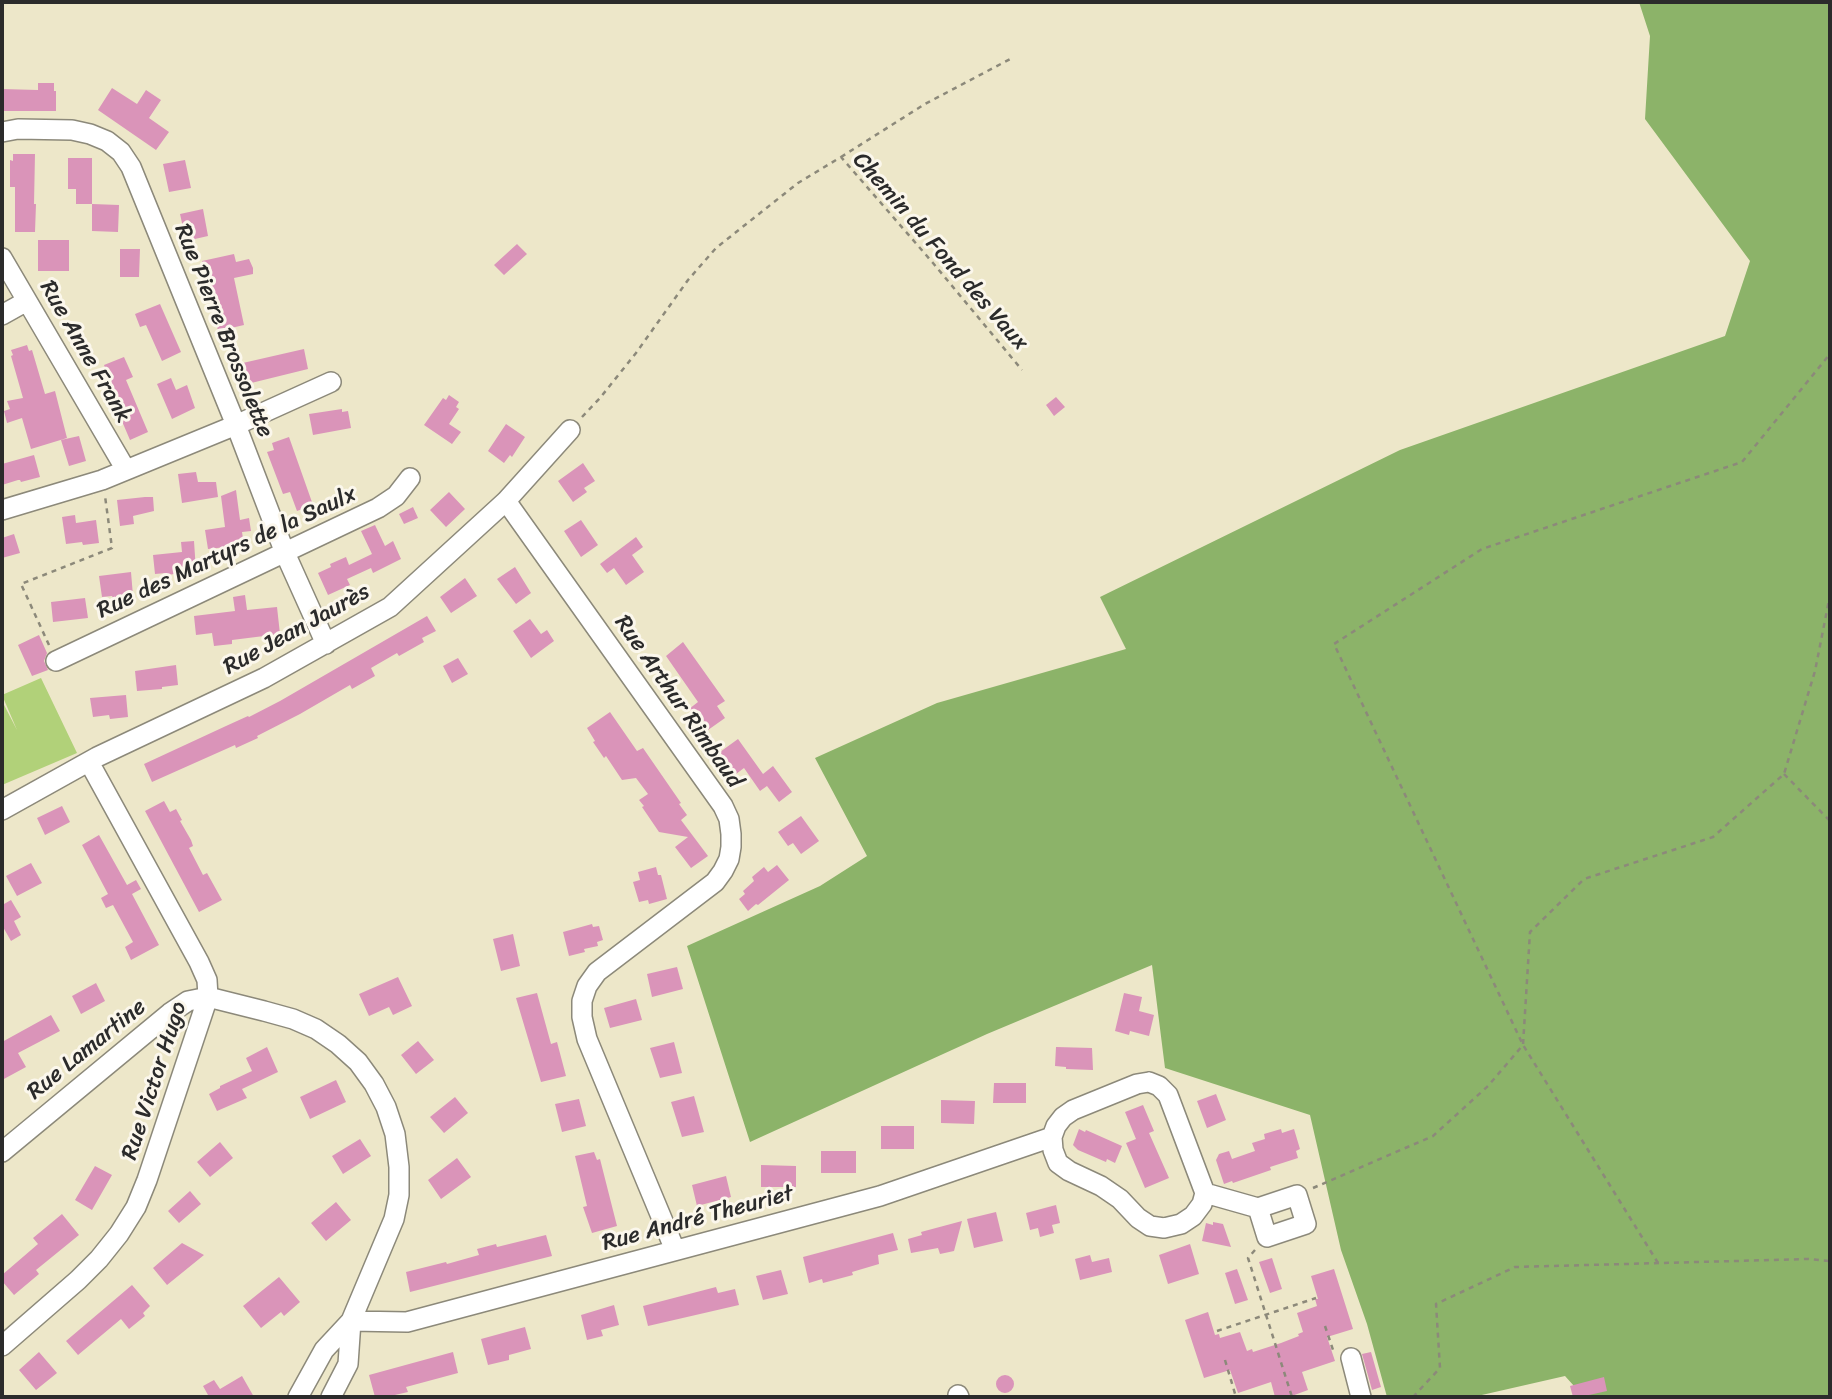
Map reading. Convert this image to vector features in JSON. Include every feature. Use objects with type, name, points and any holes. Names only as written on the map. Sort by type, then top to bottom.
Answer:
[{"type":"street","name":"Rue Pierre Brossolette","points":[[2,132],[18,130],[90,134],[107,141],[121,152],[131,167],[285,553],[326,644]]},
{"type":"street","name":"Rue Anne Frank","points":[[2,258],[126,470]]},
{"type":"street","points":[[2,315],[27,301]]},
{"type":"street","points":[[2,510],[102,480],[236,425],[331,382]]},
{"type":"street","name":"Rue Jean Jaurès","points":[[2,810],[89,762],[264,678],[398,601],[506,501],[570,430]]},
{"type":"street","name":"Rue des Martyrs de la Saulx","points":[[56,661],[378,508],[396,496],[410,478]]},
{"type":"street","name":"Rue Arthur Rimbaud","points":[[506,501],[715,795],[729,819],[729,859],[715,881],[597,972],[587,986],[582,1001],[587,1039],[675,1250]]},
{"type":"street","name":"Rue Victor Hugo","points":[[2,1346],[99,1259],[120,1234],[136,1207],[208,997],[207,980],[199,962],[89,762]]},
{"type":"street","points":[[208,997],[293,1019],[316,1029],[338,1044],[358,1062],[374,1083],[395,1134],[399,1195],[394,1219],[351,1321],[348,1364],[331,1397]]},
{"type":"street","name":"Rue Lamartine","points":[[2,1152],[170,1013],[188,1002],[208,997]]},
{"type":"street","points":[[1149,1082],[1159,1086],[1168,1095],[1205,1193],[1202,1204],[1193,1216],[1181,1224],[1164,1228],[1150,1226],[1120,1199],[1058,1163],[1052,1137],[1056,1126],[1073,1110],[1137,1084],[1149,1082]]},
{"type":"street","name":"Rue André Theuriet","points":[[351,1321],[407,1322],[880,1196],[1052,1137]]},
{"type":"street","points":[[1205,1193],[1258,1208],[1297,1195],[1306,1224],[1267,1237],[1258,1208]]},
{"type":"street","points":[[298,1397],[324,1350],[351,1321]]},
{"type":"street","points":[[1351,1358],[1361,1397]]},
{"type":"path","points":[[841,157],[925,104],[1014,57]]},
{"type":"path","name":"Chemin du Fond des Vaux","points":[[570,430],[636,353],[688,280],[716,248],[798,183],[841,157],[1022,370]]},
{"type":"path","points":[[1658,1263],[1523,1045],[1334,644],[1482,549],[1742,462],[1830,354]]},
{"type":"path","points":[[56,661],[20,584],[112,548],[102,480]]},
{"type":"path","points":[[1297,1195],[1433,1136],[1488,1086],[1523,1045],[1530,932],[1584,879],[1713,836],[1784,774],[1815,671],[1830,595]]},
{"type":"path","points":[[1784,774],[1830,821]]},
{"type":"path","points":[[1267,1237],[1248,1258],[1292,1397]]},
{"type":"path","points":[[1413,1397],[1440,1368],[1436,1304],[1515,1267],[1808,1259],[1830,1261]]},
{"type":"path","points":[[1217,1331],[1316,1298]]},
{"type":"path","points":[[1225,1360],[1236,1397]]},
{"type":"green space","points":[[1639,2],[1830,2],[1830,1397],[1584,1397],[1565,1376],[1473,1397],[1387,1397],[1367,1324],[1341,1250],[1310,1115],[1165,1068],[1152,965],[987,1034],[750,1142],[687,946],[820,886],[867,856],[815,758],[937,703],[1126,649],[1100,597],[1400,450],[1725,336],[1750,261],[1645,119],[1650,36]]},
{"type":"green space","points":[[41,678],[77,753],[2,785],[2,701],[17,730],[2,695]]},
{"type":"building","points":[[38,83],[54,83],[56,111],[2,111],[2,89],[38,90]]},
{"type":"building","points":[[112,88],[137,104],[146,90],[161,100],[149,118],[169,132],[156,150],[98,110]]},
{"type":"building","points":[[13,154],[35,154],[35,232],[15,232],[15,187],[10,187],[10,160],[13,161]]},
{"type":"building","points":[[68,158],[92,158],[92,204],[76,204],[76,189],[68,189]]},
{"type":"building","points":[[185,160],[191,188],[169,192],[163,164]]},
{"type":"building","points":[[92,204],[119,205],[118,232],[92,231]]},
{"type":"building","points":[[203,209],[208,236],[186,241],[180,214]]},
{"type":"building","points":[[38,240],[69,240],[69,271],[38,271]]},
{"type":"building","points":[[517,244],[527,254],[504,275],[494,265]]},
{"type":"building","points":[[120,249],[140,249],[139,277],[120,277]]},
{"type":"building","points":[[234,254],[236,262],[249,259],[253,268],[253,274],[234,278],[244,325],[218,331],[202,261]]},
{"type":"building","points":[[160,304],[181,352],[162,361],[146,325],[140,327],[135,314]]},
{"type":"building","points":[[27,345],[29,351],[32,350],[45,394],[55,391],[67,438],[31,449],[22,418],[7,423],[4,411],[10,409],[7,401],[23,398],[11,350]]},
{"type":"building","points":[[304,349],[308,369],[239,386],[234,365]]},
{"type":"building","points":[[124,357],[133,377],[126,380],[148,432],[130,440],[101,372],[106,370],[104,365]]},
{"type":"building","points":[[171,378],[176,390],[187,385],[195,408],[172,419],[157,384]]},
{"type":"building","points":[[449,395],[459,402],[456,407],[459,409],[449,424],[461,432],[452,444],[424,425],[443,398],[446,400]]},
{"type":"building","points":[[1056,397],[1065,407],[1054,416],[1046,405]]},
{"type":"building","points":[[342,409],[342,412],[348,411],[351,428],[313,435],[309,414]]},
{"type":"building","points":[[506,424],[525,437],[512,457],[510,455],[504,463],[488,451]]},
{"type":"building","points":[[79,436],[86,461],[69,466],[61,440]]},
{"type":"building","points":[[289,437],[313,505],[297,511],[290,492],[283,494],[267,452],[274,450],[272,443]]},
{"type":"building","points":[[34,455],[40,477],[2,485],[2,464]]},
{"type":"building","points":[[583,463],[595,481],[584,488],[587,492],[573,502],[558,481]]},
{"type":"building","points":[[196,472],[198,482],[216,482],[218,497],[182,503],[178,474]]},
{"type":"building","points":[[236,490],[240,520],[249,518],[251,531],[242,532],[244,545],[208,549],[205,530],[225,527],[221,496]]},
{"type":"building","points":[[449,492],[465,509],[446,527],[430,510]]},
{"type":"building","points":[[153,497],[154,511],[133,516],[134,524],[120,526],[117,500]]},
{"type":"building","points":[[413,507],[418,518],[404,524],[399,514]]},
{"type":"building","points":[[75,515],[76,523],[96,520],[99,543],[66,544],[62,517]]},
{"type":"building","points":[[581,520],[598,545],[581,557],[564,531]]},
{"type":"building","points":[[375,525],[385,546],[393,541],[401,559],[373,573],[371,568],[347,579],[350,585],[328,595],[318,573],[346,557],[349,565],[372,554],[361,531]]},
{"type":"building","points":[[14,534],[20,553],[2,558],[2,538]]},
{"type":"building","points":[[636,537],[643,547],[632,555],[644,572],[626,585],[614,568],[607,573],[600,564]]},
{"type":"building","points":[[194,541],[196,571],[155,574],[153,555],[182,552],[181,542]]},
{"type":"building","points":[[515,567],[531,593],[516,604],[497,579]]},
{"type":"building","points":[[131,572],[133,596],[102,597],[99,576]]},
{"type":"building","points":[[465,578],[477,596],[451,613],[440,597]]},
{"type":"building","points":[[245,595],[247,610],[277,607],[280,634],[232,640],[232,644],[214,646],[212,633],[196,635],[194,616],[235,611],[233,597]]},
{"type":"building","points":[[85,598],[88,618],[53,622],[51,602]]},
{"type":"building","points":[[427,616],[436,631],[422,638],[424,642],[371,668],[375,676],[352,689],[350,685],[257,736],[258,738],[236,748],[235,745],[152,782],[144,764],[280,701]]},
{"type":"building","points":[[530,619],[541,634],[547,630],[554,641],[531,658],[513,631]]},
{"type":"building","points":[[39,635],[47,653],[44,661],[48,670],[32,676],[18,645]]},
{"type":"building","points":[[683,642],[725,701],[717,706],[725,718],[708,730],[700,717],[697,719],[689,709],[698,702],[666,656]]},
{"type":"building","points":[[458,658],[468,674],[452,683],[443,666]]},
{"type":"building","points":[[176,665],[178,685],[137,691],[135,671]]},
{"type":"building","points":[[126,695],[128,717],[93,717],[90,698]]},
{"type":"building","points":[[610,712],[637,751],[643,748],[681,803],[679,804],[687,815],[681,820],[708,856],[691,868],[675,847],[688,837],[659,832],[639,800],[648,794],[636,778],[622,780],[593,742],[595,741],[587,728]]},
{"type":"building","points":[[738,739],[763,774],[773,766],[792,792],[779,802],[767,786],[760,791],[744,768],[736,774],[720,752]]},
{"type":"building","points":[[164,801],[170,812],[176,809],[193,846],[189,848],[203,875],[207,873],[222,900],[199,912],[145,811]]},
{"type":"building","points":[[62,806],[70,822],[45,835],[37,818]]},
{"type":"building","points":[[801,816],[819,841],[801,854],[793,843],[788,846],[778,832]]},
{"type":"building","points":[[99,835],[127,885],[136,880],[141,889],[132,894],[159,945],[131,960],[125,947],[133,942],[113,905],[106,908],[101,898],[108,894],[82,845]]},
{"type":"building","points":[[31,863],[42,883],[17,896],[6,876]]},
{"type":"building","points":[[777,865],[789,880],[748,911],[739,899],[745,894],[743,891],[754,881],[752,877],[764,867],[768,872]]},
{"type":"building","points":[[656,867],[658,875],[661,875],[667,899],[649,904],[648,900],[639,902],[633,882],[640,880],[638,872]]},
{"type":"building","points":[[2,899],[4,904],[11,900],[21,917],[14,921],[21,935],[11,941],[2,928]]},
{"type":"building","points":[[592,924],[593,927],[599,926],[603,940],[597,942],[598,946],[569,956],[563,932]]},
{"type":"building","points":[[513,934],[520,966],[501,971],[493,939]]},
{"type":"building","points":[[677,967],[683,989],[652,997],[647,974]]},
{"type":"building","points":[[398,977],[412,1006],[393,1015],[389,1007],[369,1016],[359,994]]},
{"type":"building","points":[[96,983],[105,1001],[81,1014],[72,996]]},
{"type":"building","points":[[537,993],[551,1044],[557,1042],[566,1076],[541,1082],[516,998]]},
{"type":"building","points":[[1124,993],[1142,997],[1139,1011],[1154,1015],[1149,1036],[1130,1031],[1129,1035],[1115,1031]]},
{"type":"building","points":[[636,999],[642,1020],[610,1028],[604,1008]]},
{"type":"building","points":[[51,1015],[60,1031],[18,1053],[26,1067],[2,1080],[2,1042]]},
{"type":"building","points":[[418,1041],[434,1060],[416,1074],[401,1055]]},
{"type":"building","points":[[674,1042],[682,1073],[660,1078],[650,1048]]},
{"type":"building","points":[[267,1047],[278,1072],[242,1089],[247,1098],[217,1111],[209,1094],[252,1071],[246,1058]]},
{"type":"building","points":[[1056,1047],[1092,1048],[1093,1070],[1055,1066]]},
{"type":"building","points":[[336,1080],[346,1102],[310,1119],[300,1097]]},
{"type":"building","points":[[994,1083],[1026,1083],[1026,1103],[993,1103]]},
{"type":"building","points":[[1216,1094],[1226,1120],[1207,1128],[1197,1101]]},
{"type":"building","points":[[694,1096],[704,1132],[682,1137],[671,1102]]},
{"type":"building","points":[[455,1097],[468,1113],[444,1133],[430,1117]]},
{"type":"building","points":[[579,1099],[586,1126],[562,1132],[555,1104]]},
{"type":"building","points":[[941,1100],[975,1101],[974,1124],[941,1123]]},
{"type":"building","points":[[1143,1105],[1154,1131],[1149,1133],[1169,1178],[1145,1188],[1126,1143],[1136,1139],[1125,1112]]},
{"type":"building","points":[[881,1126],[914,1126],[914,1149],[881,1149]]},
{"type":"building","points":[[1079,1129],[1122,1146],[1115,1163],[1078,1150],[1073,1145]]},
{"type":"building","points":[[1281,1129],[1282,1133],[1294,1129],[1300,1149],[1296,1151],[1298,1158],[1270,1167],[1271,1170],[1224,1184],[1216,1160],[1219,1154],[1229,1151],[1232,1159],[1255,1151],[1252,1143],[1265,1139],[1264,1134]]},
{"type":"building","points":[[360,1139],[371,1156],[343,1174],[332,1156]]},
{"type":"building","points":[[220,1142],[233,1158],[210,1177],[197,1162]]},
{"type":"building","points":[[821,1151],[856,1151],[856,1173],[821,1173]]},
{"type":"building","points":[[594,1152],[597,1160],[600,1159],[617,1226],[592,1233],[583,1207],[587,1206],[575,1156]]},
{"type":"building","points":[[457,1158],[471,1177],[441,1199],[428,1180]]},
{"type":"building","points":[[761,1165],[796,1166],[796,1187],[761,1187]]},
{"type":"building","points":[[95,1166],[112,1175],[92,1210],[75,1200]]},
{"type":"building","points":[[726,1176],[731,1197],[697,1206],[692,1185]]},
{"type":"building","points":[[190,1191],[201,1204],[179,1223],[168,1211]]},
{"type":"building","points":[[336,1202],[351,1220],[326,1241],[311,1223]]},
{"type":"building","points":[[1056,1205],[1060,1223],[1052,1225],[1054,1233],[1040,1237],[1038,1228],[1030,1230],[1026,1213]]},
{"type":"building","points":[[996,1212],[1003,1241],[974,1248],[967,1219]]},
{"type":"building","points":[[62,1214],[79,1235],[36,1270],[39,1274],[14,1295],[2,1281],[2,1275],[38,1244],[33,1238]]},
{"type":"building","points":[[962,1221],[954,1251],[940,1254],[938,1248],[911,1253],[908,1239],[922,1235],[921,1232]]},
{"type":"building","points":[[1213,1222],[1223,1224],[1231,1247],[1202,1241],[1206,1223],[1213,1225]]},
{"type":"building","points":[[893,1233],[898,1250],[878,1255],[879,1264],[852,1272],[853,1275],[823,1283],[822,1279],[809,1283],[803,1257]]},
{"type":"building","points":[[546,1235],[552,1256],[410,1292],[406,1272],[479,1255],[477,1249]]},
{"type":"building","points":[[182,1243],[204,1255],[167,1285],[153,1268]]},
{"type":"building","points":[[1190,1244],[1199,1274],[1168,1284],[1159,1255]]},
{"type":"building","points":[[1090,1255],[1092,1262],[1109,1258],[1112,1272],[1080,1280],[1075,1259]]},
{"type":"building","points":[[1272,1258],[1282,1289],[1270,1293],[1259,1262]]},
{"type":"building","points":[[1237,1269],[1248,1300],[1235,1304],[1225,1273]]},
{"type":"building","points":[[1334,1269],[1353,1329],[1327,1337],[1335,1361],[1302,1372],[1308,1390],[1289,1397],[1275,1397],[1271,1382],[1238,1393],[1230,1370],[1204,1378],[1185,1320],[1208,1312],[1215,1335],[1219,1334],[1220,1338],[1240,1332],[1247,1351],[1252,1349],[1253,1352],[1281,1343],[1303,1332],[1297,1313],[1317,1306],[1315,1299],[1318,1299],[1311,1276]]},
{"type":"building","points":[[781,1270],[788,1294],[763,1300],[756,1276]]},
{"type":"building","points":[[279,1277],[300,1302],[284,1316],[281,1312],[261,1328],[243,1306]]},
{"type":"building","points":[[132,1285],[150,1306],[143,1313],[145,1316],[129,1329],[121,1319],[78,1355],[66,1341]]},
{"type":"building","points":[[716,1287],[718,1293],[735,1289],[739,1305],[648,1326],[643,1306]]},
{"type":"building","points":[[614,1305],[619,1325],[601,1330],[603,1336],[587,1340],[581,1315]]},
{"type":"building","points":[[525,1327],[531,1349],[509,1355],[509,1360],[488,1365],[481,1339]]},
{"type":"building","points":[[39,1352],[57,1373],[36,1390],[19,1370]]},
{"type":"building","points":[[453,1352],[458,1373],[406,1387],[408,1392],[375,1397],[369,1375]]},
{"type":"building","points":[[1371,1352],[1381,1387],[1372,1390],[1362,1354]]},
{"type":"building","points":[[1005,1375],[1011,1378],[1014,1384],[1011,1390],[1005,1393],[999,1390],[996,1384],[999,1378]]},
{"type":"building","points":[[242,1376],[254,1397],[205,1397],[208,1395],[203,1386],[214,1380],[220,1389]]},
{"type":"building","points":[[1604,1377],[1607,1391],[1573,1397],[1570,1386]]}]
